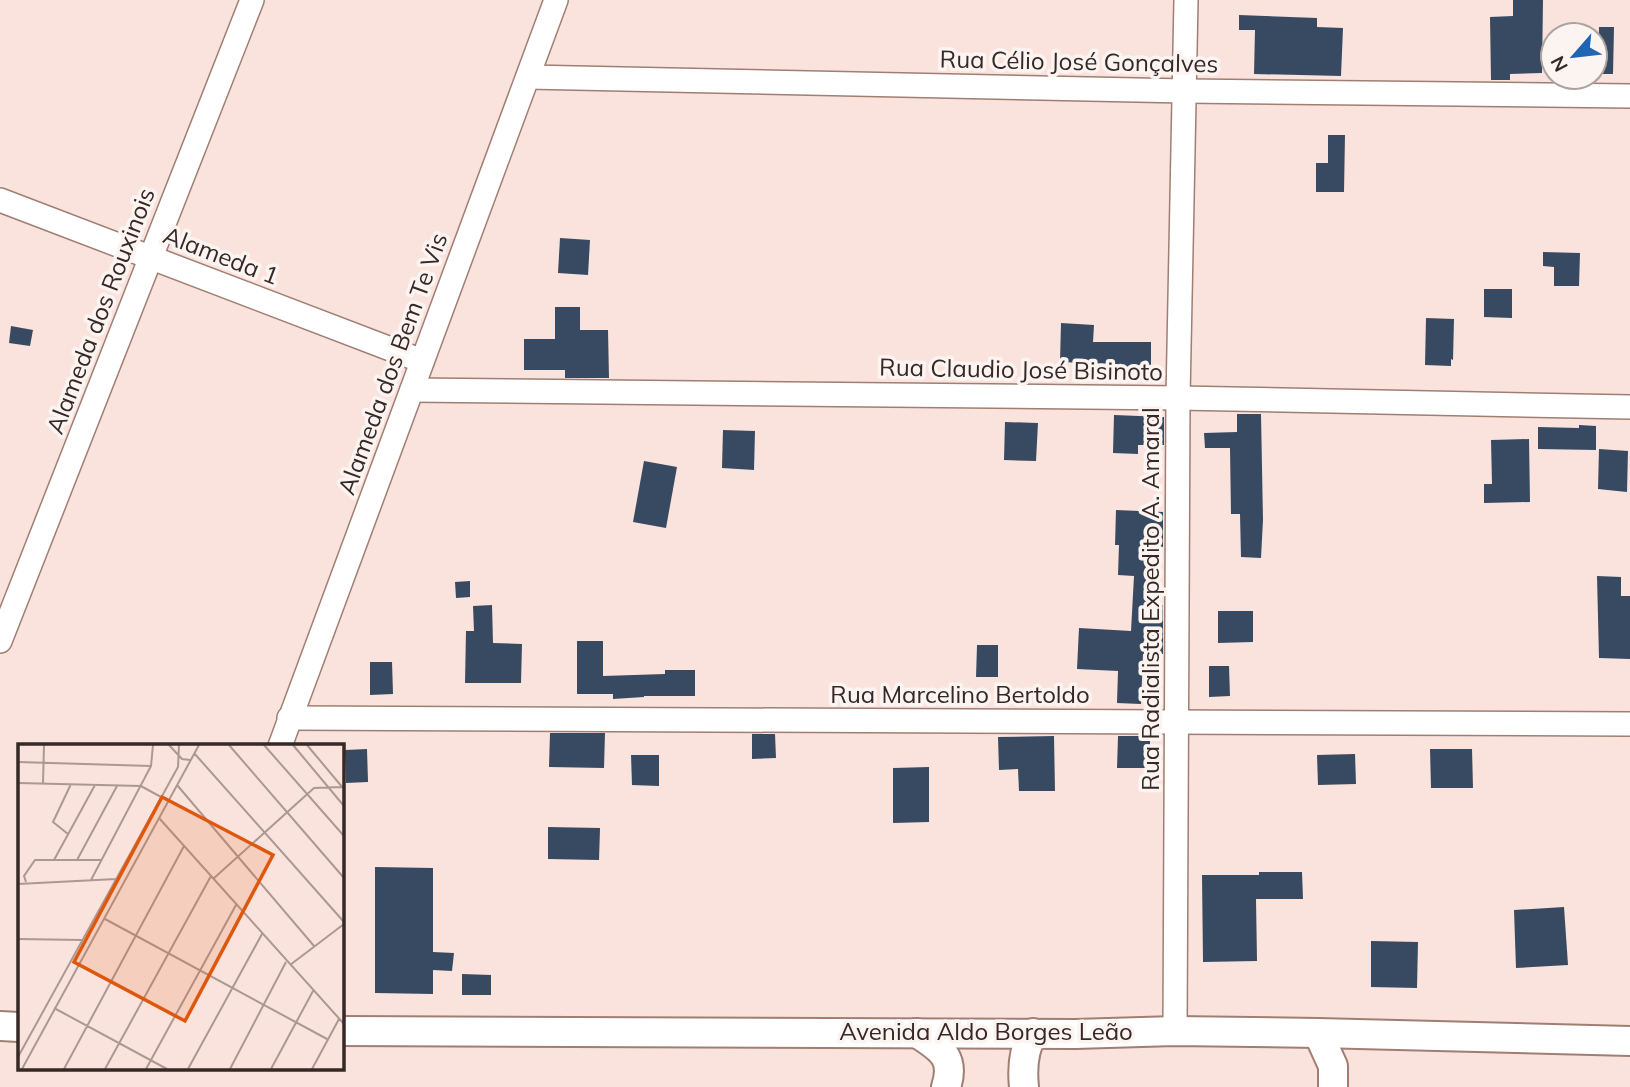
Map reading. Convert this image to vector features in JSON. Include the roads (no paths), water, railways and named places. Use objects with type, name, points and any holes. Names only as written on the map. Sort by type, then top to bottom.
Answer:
[{"type":"street","name":"Alameda dos Rouxinois","points":[[0,641],[252,0]]},
{"type":"street","name":"Alameda dos Bem Te Vis","points":[[281,744],[556,0]]},
{"type":"street","name":"Rua Radialista Expedito A. Amaral","points":[[1175,1031],[1178,398],[1186,0]]},
{"type":"street","name":"Rua Célio José Gonçalves","points":[[528,77],[1185,91],[1630,96]]},
{"type":"street","name":"Alameda 1","points":[[0,200],[422,361]]},
{"type":"street","name":"Rua Claudio José Bisinoto","points":[[412,390],[1178,398],[1630,407]]},
{"type":"street","name":"Rua Marcelino Bertoldo","points":[[289,718],[1630,724]]},
{"type":"street","points":[[0,1026],[18,1027]]},
{"type":"street","name":"Avenida Aldo Borges Leão","points":[[343,1031],[1175,1031],[1630,1041]]},
{"type":"street","points":[[917,1033],[943,1051],[948,1061],[949,1077],[946,1087]]},
{"type":"street","points":[[1024,1087],[1024,1059],[1033,1033]]},
{"type":"street","points":[[1318,1033],[1333,1066],[1333,1087]]}]
